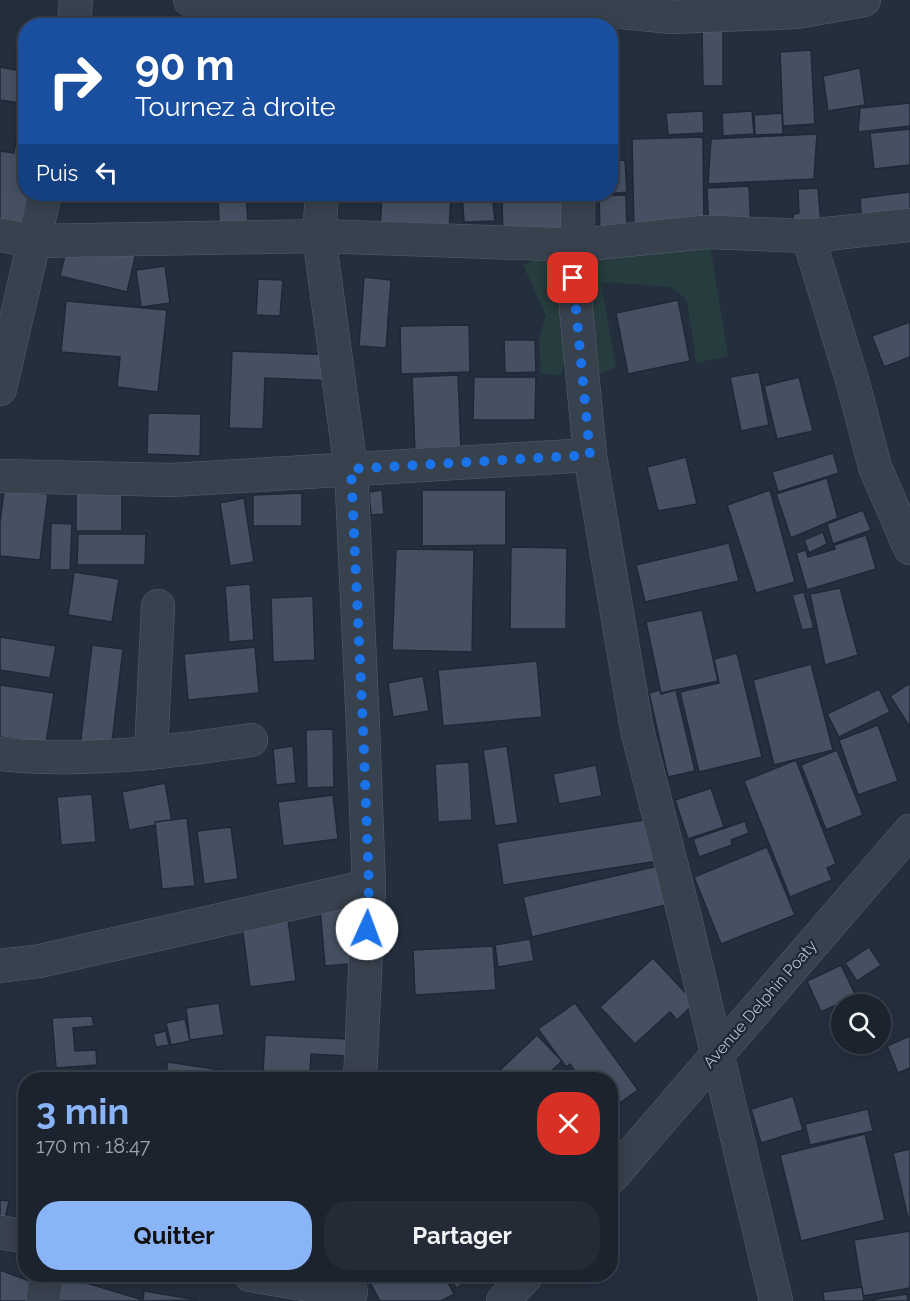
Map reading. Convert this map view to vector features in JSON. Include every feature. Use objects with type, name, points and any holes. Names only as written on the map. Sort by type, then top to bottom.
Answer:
[{"type":"street","points":[[75,18],[76,0]]},
{"type":"street","points":[[190,0],[331,10],[581,11],[672,17],[797,12],[864,0]]},
{"type":"street","points":[[0,389],[43,201]]},
{"type":"street","points":[[322,201],[320,236],[351,469],[369,886],[360,1072]]},
{"type":"street","points":[[578,201],[577,245],[571,256],[590,455],[637,730],[685,918],[776,1301]]},
{"type":"street","points":[[0,235],[34,241],[320,236],[577,245],[707,232],[808,236],[910,225]]},
{"type":"street","points":[[808,236],[853,383],[875,467],[910,548]]},
{"type":"street","points":[[0,476],[172,480],[590,455]]},
{"type":"street","points":[[151,753],[158,606]]},
{"type":"street","points":[[0,754],[29,757],[151,753],[251,740]]},
{"type":"street","name":"Avenue Delphin Poaty","points":[[618,1170],[910,831]]},
{"type":"street","points":[[0,966],[40,961],[369,886]]},
{"type":"street","points":[[0,1232],[18,1235]]},
{"type":"street","points":[[43,1301],[45,1282]]},
{"type":"street","points":[[300,1282],[351,1289]]},
{"type":"street","points":[[503,1301],[521,1282]]},
{"type":"green space","points":[[709,238],[728,356],[696,363],[687,300],[671,287],[601,282],[616,367],[591,377],[580,247]]},
{"type":"green space","points":[[558,251],[574,335],[561,375],[541,374],[539,338],[546,316],[523,265]]},
{"type":"building","points":[[702,28],[723,28],[723,86],[703,86]]},
{"type":"building","points":[[811,50],[815,124],[783,126],[780,52]]},
{"type":"building","points":[[0,67],[18,70],[18,103],[0,100]]},
{"type":"building","points":[[860,68],[865,105],[828,111],[823,76]]},
{"type":"building","points":[[910,103],[910,126],[858,132],[860,108]]},
{"type":"building","points":[[703,111],[704,133],[668,135],[666,113]]},
{"type":"building","points":[[752,111],[754,134],[723,136],[722,113]]},
{"type":"building","points":[[782,113],[783,134],[755,135],[754,115]]},
{"type":"building","points":[[18,126],[18,201],[42,201],[38,230],[0,224],[0,151],[14,153]]},
{"type":"building","points":[[910,129],[910,165],[874,169],[870,133]]},
{"type":"building","points":[[817,134],[814,179],[708,184],[711,139]]},
{"type":"building","points":[[703,137],[704,228],[634,230],[632,139]]},
{"type":"building","points":[[618,160],[625,160],[627,192],[618,193]]},
{"type":"building","points":[[749,186],[751,229],[709,231],[707,188]]},
{"type":"building","points":[[818,188],[821,224],[794,227],[793,214],[799,213],[798,189]]},
{"type":"building","points":[[910,192],[910,222],[862,227],[860,198]]},
{"type":"building","points":[[618,195],[626,195],[627,230],[600,230],[599,201],[618,201]]},
{"type":"building","points":[[218,201],[246,201],[248,222],[219,224]]},
{"type":"building","points":[[382,201],[451,201],[449,233],[380,230]]},
{"type":"building","points":[[462,201],[493,201],[495,221],[464,222]]},
{"type":"building","points":[[502,201],[571,201],[572,239],[503,241]]},
{"type":"building","points":[[70,234],[137,249],[127,292],[60,276]]},
{"type":"building","points":[[165,266],[170,303],[141,307],[136,270]]},
{"type":"building","points":[[364,277],[391,280],[386,348],[359,346]]},
{"type":"building","points":[[258,279],[283,280],[280,316],[256,315]]},
{"type":"building","points":[[678,300],[690,361],[628,374],[616,313]]},
{"type":"building","points":[[66,301],[167,310],[158,392],[117,387],[120,357],[61,352]]},
{"type":"building","points":[[910,322],[910,357],[884,367],[872,336]]},
{"type":"building","points":[[469,325],[470,372],[401,374],[400,326]]},
{"type":"building","points":[[504,340],[535,340],[536,372],[505,373]]},
{"type":"building","points":[[232,351],[337,355],[336,381],[265,378],[263,429],[229,428]]},
{"type":"building","points":[[759,372],[769,425],[741,431],[730,377]]},
{"type":"building","points":[[458,375],[461,450],[415,452],[412,377]]},
{"type":"building","points":[[474,377],[536,377],[535,420],[473,420]]},
{"type":"building","points":[[799,377],[813,431],[777,439],[764,386]]},
{"type":"building","points":[[148,413],[201,414],[200,456],[147,454]]},
{"type":"building","points":[[833,453],[839,473],[778,492],[772,472]]},
{"type":"building","points":[[686,457],[697,504],[658,511],[647,467]]},
{"type":"building","points":[[827,478],[838,518],[791,538],[776,494]]},
{"type":"building","points":[[4,490],[48,494],[40,560],[0,556],[0,523]]},
{"type":"building","points":[[382,490],[384,514],[371,515],[369,492]]},
{"type":"building","points":[[422,490],[506,490],[506,545],[422,546]]},
{"type":"building","points":[[770,490],[795,582],[756,593],[727,505]]},
{"type":"building","points":[[76,493],[122,493],[122,531],[76,531]]},
{"type":"building","points":[[302,493],[302,526],[253,526],[253,495]]},
{"type":"building","points":[[244,498],[254,562],[230,566],[220,503]]},
{"type":"building","points":[[863,510],[871,530],[833,544],[827,524]]},
{"type":"building","points":[[51,523],[72,524],[70,570],[50,570]]},
{"type":"building","points":[[823,532],[827,544],[809,553],[804,540]]},
{"type":"building","points":[[78,534],[146,534],[145,565],[77,565]]},
{"type":"building","points":[[866,535],[876,569],[807,590],[796,553],[806,550],[808,557],[835,549],[834,545]]},
{"type":"building","points":[[729,543],[739,581],[645,602],[636,565]]},
{"type":"building","points":[[511,547],[567,548],[566,629],[510,629]]},
{"type":"building","points":[[396,549],[474,550],[472,652],[392,650]]},
{"type":"building","points":[[74,572],[119,579],[112,622],[68,615]]},
{"type":"building","points":[[250,584],[254,640],[229,642],[225,586]]},
{"type":"building","points":[[840,588],[858,655],[825,665],[810,594]]},
{"type":"building","points":[[804,592],[814,628],[802,630],[792,595]]},
{"type":"building","points":[[313,596],[315,660],[273,662],[271,598]]},
{"type":"building","points":[[702,610],[718,681],[661,693],[646,622]]},
{"type":"building","points":[[0,637],[56,646],[50,678],[0,670]]},
{"type":"building","points":[[92,645],[123,649],[111,750],[80,747]]},
{"type":"building","points":[[255,647],[259,693],[188,700],[184,654]]},
{"type":"building","points":[[737,653],[762,757],[699,772],[680,692],[719,683],[714,659]]},
{"type":"building","points":[[537,661],[542,717],[443,726],[438,670]]},
{"type":"building","points":[[811,664],[833,750],[774,765],[753,680]]},
{"type":"building","points":[[423,676],[429,711],[393,717],[388,683]]},
{"type":"building","points":[[910,683],[910,727],[890,696]]},
{"type":"building","points":[[0,685],[54,693],[46,743],[0,737]]},
{"type":"building","points":[[879,689],[890,712],[839,737],[827,714]]},
{"type":"building","points":[[660,690],[661,694],[676,690],[695,771],[668,777],[649,693]]},
{"type":"building","points":[[878,725],[898,781],[858,795],[839,740]]},
{"type":"building","points":[[333,729],[334,787],[307,788],[306,730]]},
{"type":"building","points":[[293,746],[296,783],[276,785],[273,749]]},
{"type":"building","points":[[507,746],[518,823],[495,826],[483,750]]},
{"type":"building","points":[[837,750],[863,815],[826,830],[801,765]]},
{"type":"building","points":[[796,760],[836,864],[827,868],[832,880],[790,897],[744,781]]},
{"type":"building","points":[[469,762],[472,820],[438,822],[435,764]]},
{"type":"building","points":[[596,765],[602,796],[559,804],[553,774]]},
{"type":"building","points":[[165,783],[172,822],[129,830],[122,792]]},
{"type":"building","points":[[711,788],[724,827],[688,839],[675,800]]},
{"type":"building","points":[[92,794],[96,842],[61,845],[57,797]]},
{"type":"building","points":[[333,795],[338,839],[283,846],[278,802]]},
{"type":"building","points":[[187,818],[195,886],[162,889],[155,822]]},
{"type":"building","points":[[651,819],[658,861],[503,885],[497,843]]},
{"type":"building","points":[[745,821],[749,833],[731,840],[732,845],[699,857],[693,839]]},
{"type":"building","points":[[231,827],[238,879],[204,884],[197,831]]},
{"type":"building","points":[[767,847],[795,915],[721,944],[694,877]]},
{"type":"building","points":[[662,865],[670,904],[532,937],[523,897]]},
{"type":"building","points":[[353,904],[359,963],[325,966],[320,908]]},
{"type":"building","points":[[287,912],[296,981],[250,987],[241,918]]},
{"type":"building","points":[[530,939],[534,961],[498,967],[495,945]]},
{"type":"building","points":[[493,946],[496,990],[415,995],[413,950]]},
{"type":"building","points":[[869,947],[881,965],[857,981],[845,963]]},
{"type":"building","points":[[653,958],[695,1003],[677,1020],[670,1012],[635,1044],[600,1007]]},
{"type":"building","points":[[841,965],[855,994],[831,994],[831,1007],[821,1012],[807,981]]},
{"type":"building","points":[[219,1003],[224,1035],[190,1040],[186,1008]]},
{"type":"building","points":[[575,1003],[638,1090],[618,1104],[618,1072],[576,1072],[570,1064],[566,1067],[538,1029]]},
{"type":"building","points":[[92,1016],[94,1026],[73,1028],[75,1051],[96,1050],[97,1065],[56,1068],[52,1018]]},
{"type":"building","points":[[185,1019],[190,1041],[171,1045],[166,1023]]},
{"type":"building","points":[[166,1031],[169,1045],[156,1047],[153,1034]]},
{"type":"building","points":[[265,1035],[369,1040],[368,1057],[311,1054],[310,1072],[263,1072]]},
{"type":"building","points":[[537,1035],[562,1061],[550,1072],[502,1072],[500,1070]]},
{"type":"building","points":[[910,1036],[910,1068],[898,1073],[890,1054],[891,1044]]},
{"type":"building","points":[[168,1062],[228,1071],[228,1072],[166,1072]]},
{"type":"building","points":[[793,1096],[803,1130],[761,1143],[751,1109]]},
{"type":"building","points":[[868,1109],[873,1131],[810,1145],[805,1124]]},
{"type":"building","points":[[865,1134],[885,1220],[801,1241],[780,1155]]},
{"type":"building","points":[[910,1149],[910,1217],[908,1218],[893,1153]]},
{"type":"building","points":[[0,1200],[9,1201],[4,1223],[0,1222]]},
{"type":"building","points":[[910,1231],[910,1288],[863,1296],[854,1240]]},
{"type":"building","points":[[0,1270],[18,1277],[18,1282],[32,1282],[40,1285],[34,1301],[0,1301]]},
{"type":"building","points":[[55,1282],[83,1282],[140,1299],[139,1301],[42,1301]]},
{"type":"building","points":[[370,1282],[448,1282],[454,1294],[441,1301],[380,1301]]},
{"type":"building","points":[[453,1282],[467,1282],[456,1288]]},
{"type":"building","points":[[862,1287],[864,1301],[824,1301],[823,1292]]},
{"type":"building","points":[[144,1291],[198,1300],[143,1301]]},
{"type":"building","points":[[907,1294],[908,1301],[864,1301]]},
{"type":"route","points":[[367,929],[369,886],[351,469],[590,455],[573,278]]}]
